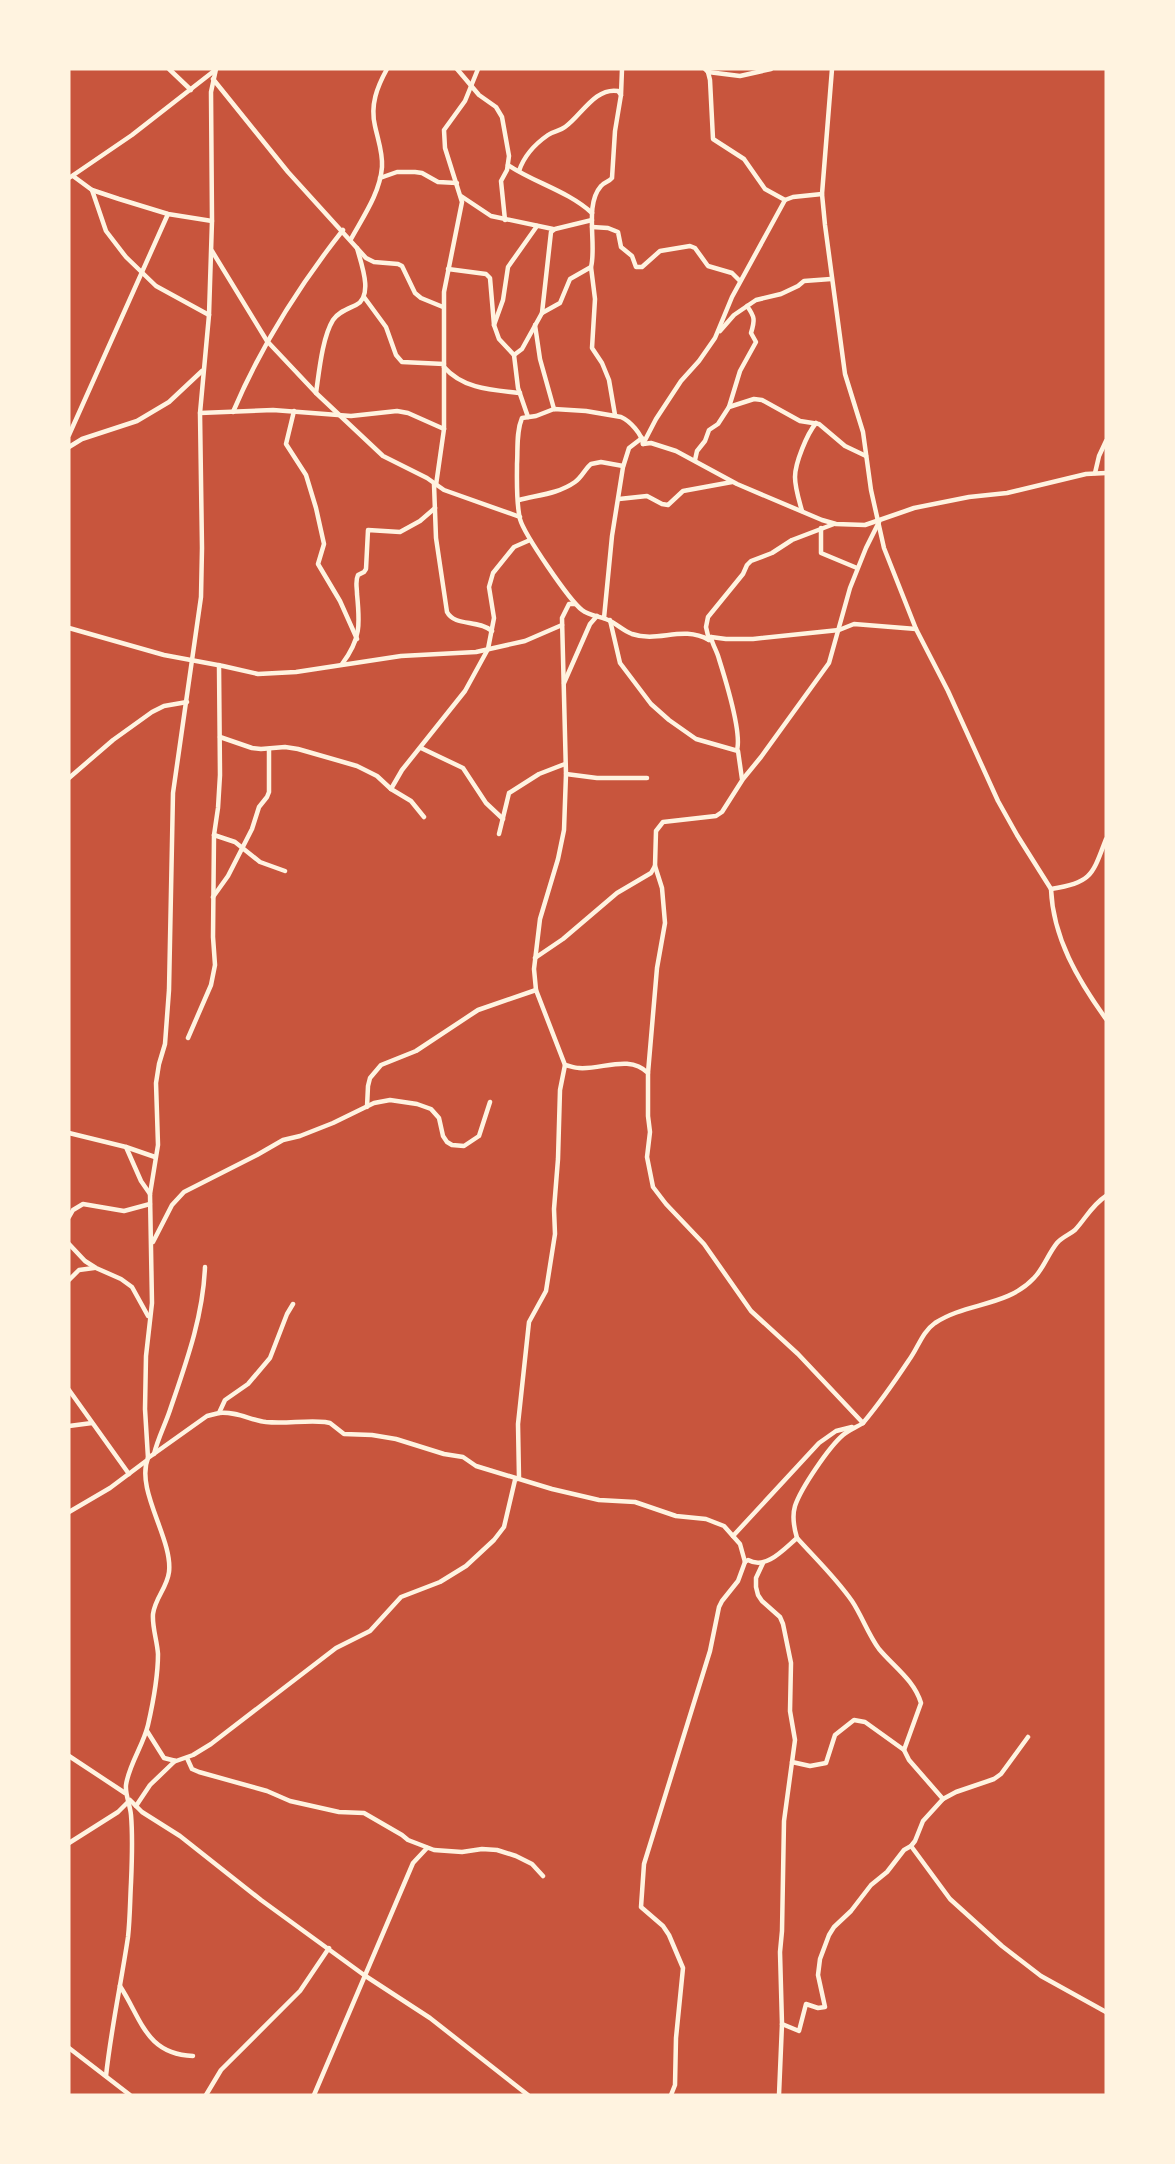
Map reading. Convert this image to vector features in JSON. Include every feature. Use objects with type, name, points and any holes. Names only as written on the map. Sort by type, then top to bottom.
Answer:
[{"type":"street","points":[[169,69],[191,90]]},
{"type":"street","points":[[351,239],[367,211],[380,178],[382,158],[373,109],[374,97],[387,69]]},
{"type":"street","points":[[457,69],[500,112],[506,134],[508,165],[501,181],[505,220]]},
{"type":"street","points":[[478,69],[465,101],[444,130],[445,148],[461,196],[461,213],[448,269],[443,307],[444,429],[435,484],[435,508],[436,538],[447,612],[454,620],[475,622],[492,632]]},
{"type":"street","points":[[615,415],[609,380],[592,348],[595,299],[591,267],[592,213],[600,186],[612,178],[622,69]]},
{"type":"street","points":[[771,69],[740,75],[706,70],[713,140],[744,159],[765,189],[785,200]]},
{"type":"street","points":[[832,69],[822,194],[831,279],[845,374],[863,432],[871,490],[884,548],[916,629],[953,700],[998,801],[1051,889],[1052,911],[1071,965],[1094,1004],[1106,1019]]},
{"type":"street","points":[[212,221],[168,214],[92,190],[71,177],[132,135],[215,70]]},
{"type":"street","points":[[125,1793],[128,1773],[147,1730],[158,1673],[154,1604],[166,1586],[170,1565],[148,1491],[146,1464],[148,1459],[145,1399],[152,1303],[150,1194],[158,1127],[156,1083],[165,1044],[169,990],[173,793],[201,597],[200,413],[209,315],[212,221],[210,144],[215,70]]},
{"type":"street","points":[[213,79],[288,172],[370,261],[402,266],[415,293],[443,307]]},
{"type":"street","points":[[519,171],[525,158],[541,141],[567,126],[595,99],[615,90],[621,95]]},
{"type":"street","points":[[508,165],[547,187],[574,198],[592,213]]},
{"type":"street","points":[[380,178],[397,172],[415,172],[422,173],[438,182],[457,183]]},
{"type":"street","points":[[92,190],[106,231],[141,272],[156,286],[209,315]]},
{"type":"street","points":[[715,338],[740,281],[785,200],[822,194]]},
{"type":"street","points":[[461,196],[486,213],[505,220],[553,230],[592,220]]},
{"type":"street","points":[[69,435],[168,214]]},
{"type":"street","points":[[494,325],[503,300],[508,267],[537,226]]},
{"type":"street","points":[[592,227],[609,228],[618,232],[621,247],[632,256],[636,267],[642,267],[660,250],[690,246],[695,248],[708,266],[732,273],[740,281]]},
{"type":"street","points":[[233,412],[248,376],[267,341],[298,290],[343,230]]},
{"type":"street","points":[[514,355],[522,349],[542,313],[550,232],[553,230]]},
{"type":"street","points":[[357,246],[364,279],[364,297],[386,327],[396,355],[402,362],[444,366],[452,376],[464,383],[520,393]]},
{"type":"street","points":[[211,248],[267,341],[316,393],[383,456],[435,484],[520,517]]},
{"type":"street","points":[[542,313],[558,306],[573,276],[591,267]]},
{"type":"street","points":[[448,269],[488,276],[491,283],[494,325],[500,339],[514,355],[520,393],[528,417]]},
{"type":"street","points":[[643,444],[681,381],[699,361],[725,324],[747,306],[760,299],[781,294],[798,286],[802,281],[831,279]]},
{"type":"street","points":[[316,393],[323,351],[334,318],[357,305],[364,297]]},
{"type":"street","points":[[694,460],[710,428],[718,424],[729,407],[740,371],[756,340],[751,333],[755,322],[754,315],[747,306]]},
{"type":"street","points":[[535,325],[540,359],[554,409]]},
{"type":"street","points":[[69,447],[82,439],[138,421],[169,402],[203,370]]},
{"type":"street","points":[[729,407],[757,399],[805,423],[816,423],[845,446],[866,456]]},
{"type":"street","points":[[643,444],[642,438],[626,419],[615,415],[554,409],[522,418],[519,426],[520,517],[530,540],[576,604],[586,613],[610,620],[621,628],[638,635],[697,634],[710,638],[753,639],[839,630],[854,624],[916,629]]},
{"type":"street","points":[[200,413],[294,411],[339,415],[404,412],[444,429]]},
{"type":"street","points":[[294,411],[286,444],[306,475],[316,508],[324,544],[318,564],[340,601],[357,639]]},
{"type":"street","points":[[802,511],[795,473],[816,423]]},
{"type":"street","points":[[604,618],[612,536],[623,466],[629,448],[642,438]]},
{"type":"street","points":[[1095,473],[1106,441]]},
{"type":"street","points":[[643,444],[651,443],[694,460],[733,482],[836,524]]},
{"type":"street","points":[[519,500],[557,492],[580,477],[591,464],[601,462],[623,466]]},
{"type":"street","points":[[737,750],[739,745],[737,727],[719,658],[706,627],[708,617],[751,561],[772,553],[792,540],[836,524],[865,525],[914,508],[969,497],[1007,493],[1095,473],[1106,473]]},
{"type":"street","points":[[619,499],[647,496],[665,506],[671,504],[683,491],[733,482]]},
{"type":"street","points":[[342,663],[357,639],[356,580],[358,575],[366,569],[369,530],[400,532],[420,521],[435,508]]},
{"type":"street","points":[[863,1423],[798,1354],[751,1311],[704,1244],[653,1187],[647,1157],[650,1132],[648,1073],[657,968],[665,923],[662,888],[655,866],[656,831],[660,825],[668,821],[716,816],[722,812],[742,779],[761,757],[829,663],[857,568],[879,521]]},
{"type":"street","points":[[821,528],[821,553],[857,568]]},
{"type":"street","points":[[391,789],[402,770],[465,691],[488,648],[492,632],[494,611],[489,587],[493,573],[514,547],[530,540]]},
{"type":"street","points":[[519,1478],[518,1424],[529,1322],[546,1291],[555,1234],[554,1209],[560,1090],[565,1065],[536,990],[535,958],[540,919],[562,843],[566,774],[562,618],[569,604],[576,604]]},
{"type":"street","points":[[564,683],[590,624],[597,616]]},
{"type":"street","points":[[610,620],[620,663],[651,704],[696,739],[737,750],[740,753],[742,779]]},
{"type":"street","points":[[69,628],[141,649],[266,674],[296,672],[342,663],[410,655],[463,653],[525,641],[562,625]]},
{"type":"street","points":[[188,1038],[215,974],[213,897],[220,737],[219,665]]},
{"type":"street","points":[[69,778],[113,740],[152,712],[164,706],[187,702]]},
{"type":"street","points":[[220,737],[252,748],[291,748],[347,762],[367,770],[411,801],[424,817]]},
{"type":"street","points":[[213,897],[223,886],[252,829],[259,807],[269,792],[269,748]]},
{"type":"street","points":[[421,748],[463,768],[486,803],[503,819]]},
{"type":"street","points":[[499,834],[509,793],[539,774],[565,764]]},
{"type":"street","points":[[566,774],[597,778],[647,778]]},
{"type":"street","points":[[214,835],[242,846],[260,862],[285,871]]},
{"type":"street","points":[[1051,889],[1081,881],[1094,870],[1106,839]]},
{"type":"street","points":[[535,958],[563,939],[617,893],[651,873],[655,866]]},
{"type":"street","points":[[367,1107],[370,1078],[381,1065],[416,1051],[478,1010],[536,990]]},
{"type":"street","points":[[565,1065],[578,1068],[630,1064],[641,1066],[648,1073]]},
{"type":"street","points":[[152,1243],[172,1205],[184,1192],[283,1140],[309,1133],[374,1103],[390,1100],[417,1104],[430,1109],[439,1118],[445,1139],[449,1144],[460,1147],[468,1145],[479,1136],[490,1102]]},
{"type":"street","points":[[69,1133],[126,1147],[155,1157]]},
{"type":"street","points":[[126,1147],[141,1181],[150,1194]]},
{"type":"street","points":[[904,1750],[921,1703],[920,1698],[904,1675],[880,1650],[860,1612],[843,1588],[797,1538],[793,1516],[795,1504],[832,1446],[863,1423],[909,1361],[930,1327],[971,1307],[990,1304],[1009,1297],[1023,1288],[1036,1276],[1057,1242],[1076,1228],[1096,1203],[1106,1197]]},
{"type":"street","points":[[69,1217],[73,1210],[83,1204],[124,1211],[150,1204]]},
{"type":"street","points":[[69,1244],[85,1261],[132,1287],[148,1316]]},
{"type":"street","points":[[154,1454],[159,1434],[169,1414],[190,1353],[204,1290],[205,1267]]},
{"type":"street","points":[[69,1280],[81,1268],[96,1268]]},
{"type":"street","points":[[219,1413],[225,1400],[248,1384],[270,1358],[293,1304]]},
{"type":"street","points":[[69,1390],[129,1474]]},
{"type":"street","points":[[69,1512],[129,1474],[207,1416],[229,1412],[268,1422],[330,1423],[342,1434],[396,1439],[444,1454],[463,1457],[476,1466],[552,1489],[599,1500],[635,1502],[676,1516],[706,1519],[724,1526],[740,1544],[745,1562],[738,1581],[719,1607],[710,1651],[674,1762],[643,1871],[641,1907],[663,1926],[683,1968],[676,2038],[675,2085],[671,2095]]},
{"type":"street","points":[[69,1426],[92,1422]]},
{"type":"street","points":[[733,1536],[819,1443],[836,1431],[863,1423]]},
{"type":"street","points":[[135,1806],[150,1785],[176,1761],[187,1758],[211,1744],[336,1648],[370,1631],[401,1598],[440,1582],[476,1558],[504,1527],[515,1480],[519,1478]]},
{"type":"street","points":[[779,2095],[784,1821],[787,1784],[795,1740],[790,1711],[791,1663],[783,1624],[780,1617],[758,1595],[756,1578],[763,1563],[797,1538]]},
{"type":"street","points":[[745,1562],[748,1560],[763,1563]]},
{"type":"street","points":[[792,1762],[810,1766],[826,1763],[831,1741],[835,1735],[856,1719],[865,1722],[904,1750],[909,1760],[943,1799]]},
{"type":"street","points":[[147,1730],[164,1758],[176,1761]]},
{"type":"street","points":[[782,2024],[798,2032],[806,2004],[818,2008],[825,2007],[818,1975],[820,1959],[829,1935],[871,1885],[887,1872],[904,1850],[911,1846],[923,1821],[943,1799],[994,1779],[1001,1774],[1028,1737]]},
{"type":"street","points":[[69,1756],[125,1793],[135,1806],[180,1836],[364,1975],[430,2018],[528,2095]]},
{"type":"street","points":[[187,1758],[192,1768],[199,1772],[257,1788],[290,1801],[339,1812],[364,1813],[408,1840],[427,1848],[447,1851],[497,1850],[516,1856],[532,1864],[543,1876]]},
{"type":"street","points":[[69,1843],[118,1812],[130,1800]]},
{"type":"street","points":[[106,2076],[128,1935],[133,1845],[130,1800]]},
{"type":"street","points":[[911,1846],[950,1899],[1002,1946],[1041,1976],[1106,2012]]},
{"type":"street","points":[[314,2095],[413,1863],[427,1848]]},
{"type":"street","points":[[207,2095],[221,2070],[300,1991],[329,1948]]},
{"type":"street","points":[[120,1985],[145,2031],[158,2045],[173,2054],[193,2056]]},
{"type":"street","points":[[69,2048],[130,2095]]}]
